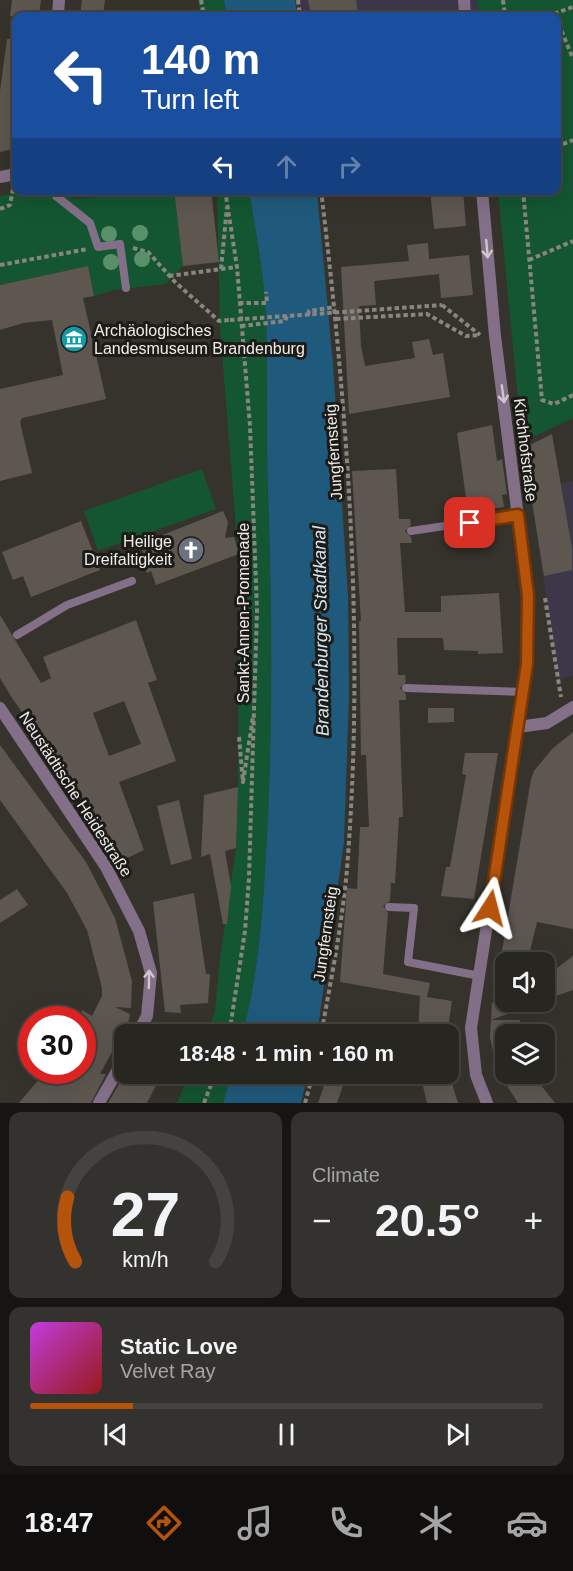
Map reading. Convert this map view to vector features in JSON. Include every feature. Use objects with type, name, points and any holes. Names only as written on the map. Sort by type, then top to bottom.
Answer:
[{"type":"street","name":"Kirchhofstraße","points":[[482,195],[495,336],[528,596],[529,634],[518,727],[471,1028],[476,1075],[487,1103]]},
{"type":"street","name":"Neustädtische Heidestraße","points":[[0,708],[106,867],[140,931],[151,973],[147,1016],[143,1024]]},
{"type":"street","points":[[518,727],[547,723],[568,710]]},
{"type":"street","points":[[99,1103],[114,1077]]},
{"type":"lane","points":[[56,195],[90,223],[98,248],[120,244],[126,288]]},
{"type":"lane","points":[[411,531],[518,510]]},
{"type":"lane","points":[[17,635],[67,605],[132,581]]},
{"type":"lane","points":[[406,688],[523,692]]},
{"type":"lane","points":[[389,907],[414,908],[408,962],[480,976]]},
{"type":"path","points":[[561,29],[573,59]]},
{"type":"path","points":[[0,209],[10,205],[12,195]]},
{"type":"path","name":"Sankt-Annen-Promenade","points":[[226,195],[237,267],[250,426],[256,541],[256,701],[246,921],[231,1024]]},
{"type":"path","name":"Jungfernsteig","points":[[322,195],[336,319],[354,602],[353,772],[347,872],[323,1024]]},
{"type":"path","points":[[523,195],[542,400],[554,404],[573,394]]},
{"type":"path","points":[[221,269],[225,211],[228,207]]},
{"type":"path","points":[[529,260],[573,241]]},
{"type":"path","points":[[0,265],[98,248]]},
{"type":"path","points":[[148,252],[169,276],[219,321],[442,305],[481,335],[466,336],[427,314],[336,319]]},
{"type":"path","points":[[169,276],[237,267]]},
{"type":"path","points":[[239,303],[267,303],[266,292]]},
{"type":"path","points":[[308,315],[309,311],[335,307]]},
{"type":"path","points":[[241,326],[285,321],[287,316]]},
{"type":"path","points":[[528,596],[544,596],[568,710]]},
{"type":"path","points":[[239,737],[243,782],[256,701]]},
{"type":"path","points":[[204,1103],[211,1084]]},
{"type":"path","points":[[305,1103],[310,1084]]},
{"type":"shaded area","points":[[295,0],[477,0],[478,12],[296,12]]},
{"type":"shaded area","points":[[573,481],[573,675],[558,680],[538,541],[569,534],[561,484]]},
{"type":"green space","points":[[198,0],[224,0],[226,12],[200,12]]},
{"type":"green space","points":[[477,0],[573,0],[573,418],[522,442],[498,195],[561,195],[561,12],[478,12]]},
{"type":"green space","points":[[12,194],[70,195],[74,199],[124,195],[174,195],[183,266],[166,284],[114,290],[94,296],[88,266],[0,285],[0,196]]},
{"type":"green space","points":[[217,195],[250,195],[262,269],[267,362],[271,712],[264,888],[253,987],[245,1024],[210,1024],[215,1012],[220,958],[236,848],[239,565],[220,328]]},
{"type":"green space","points":[[202,469],[216,509],[98,551],[84,511]]},
{"type":"green space","points":[[185,1084],[228,1084],[223,1103],[177,1103]]},
{"type":"water","points":[[224,0],[295,0],[296,12],[226,12]]},
{"type":"water","name":"Brandenburger Stadtkanal","points":[[250,195],[317,195],[333,364],[348,597],[349,695],[344,842],[319,1024],[245,1024],[257,962],[269,795],[271,622],[265,300]]},
{"type":"water","points":[[228,1084],[306,1084],[301,1103],[223,1103]]},
{"type":"building","points":[[12,0],[41,0],[40,12],[12,12],[10,16]]},
{"type":"building","points":[[82,0],[105,0],[104,12],[80,12]]},
{"type":"building","points":[[308,0],[356,0],[358,12],[310,12]]},
{"type":"building","points":[[7,39],[12,39],[12,149],[0,152],[0,91]]},
{"type":"building","points":[[175,195],[212,195],[219,262],[183,266]]},
{"type":"building","points":[[431,195],[463,195],[466,226],[434,229]]},
{"type":"building","points":[[428,243],[429,259],[469,255],[473,295],[441,298],[439,274],[374,281],[376,305],[359,306],[361,346],[365,366],[415,358],[412,342],[429,339],[433,355],[443,353],[450,397],[349,414],[341,267],[409,261],[407,245]]},
{"type":"building","name":"Archäologisches Landesmuseum Brandenburg","points":[[88,266],[94,296],[83,298],[106,399],[22,418],[20,422],[32,473],[0,481],[0,389],[63,375],[52,320],[23,323],[0,330],[0,285]]},
{"type":"building","points":[[492,425],[497,461],[502,459],[507,494],[502,495],[504,507],[468,512],[457,433]]},
{"type":"building","points":[[552,434],[572,548],[572,570],[544,576],[530,490],[523,491],[518,451]]},
{"type":"building","points":[[396,469],[399,519],[410,519],[411,525],[405,531],[411,537],[412,543],[400,543],[405,612],[441,612],[441,596],[499,593],[503,653],[478,654],[478,651],[444,650],[443,638],[397,638],[398,675],[405,675],[406,682],[400,688],[406,694],[406,700],[399,700],[403,817],[399,817],[395,883],[391,883],[390,901],[383,906],[388,913],[383,974],[430,983],[427,997],[452,1001],[449,1024],[419,1024],[420,996],[340,982],[347,888],[357,889],[360,827],[369,827],[366,755],[361,755],[359,621],[361,621],[352,471]]},
{"type":"building","name":"Heilige Dreifaltigkeit","points":[[223,511],[228,522],[225,538],[234,537],[239,554],[156,585],[151,571],[147,573],[141,558],[145,557],[140,544]]},
{"type":"building","points":[[81,521],[100,570],[31,597],[23,576],[13,580],[2,552]]},
{"type":"building","points":[[0,615],[41,683],[51,678],[43,657],[136,620],[157,680],[148,683],[176,761],[119,782],[144,850],[119,862],[81,795],[0,678]],"holes":[[[124,701],[141,744],[109,756],[93,713]]]},
{"type":"building","points":[[428,708],[454,708],[454,722],[428,723]]},
{"type":"building","points":[[573,732],[573,929],[537,922],[530,952],[502,952],[531,779],[534,771],[552,749]]},
{"type":"building","points":[[0,745],[86,862],[115,918],[132,981],[131,1008],[115,1007],[130,1014],[128,1024],[114,1024],[114,1048],[100,1074],[106,1074],[91,1103],[19,1103],[35,1084],[96,1084],[96,1008],[102,996],[102,988],[87,930],[67,893],[0,800]]},
{"type":"building","points":[[465,753],[498,753],[474,899],[441,896],[446,867],[450,867],[466,775],[462,774]]},
{"type":"building","points":[[238,787],[236,848],[225,851],[231,886],[227,924],[223,924],[210,854],[201,857],[204,795]]},
{"type":"building","points":[[179,800],[192,859],[171,865],[157,806]]},
{"type":"building","points":[[17,889],[28,905],[0,923],[0,900]]},
{"type":"building","points":[[194,893],[206,974],[210,974],[208,1003],[180,1005],[181,1013],[165,1012],[153,902]]},
{"type":"building","points":[[573,956],[573,990],[555,996],[555,970]]},
{"type":"building","points":[[492,1002],[495,1002],[495,1012],[513,1012],[491,1020]]},
{"type":"building","points":[[491,1020],[520,1020],[520,1024],[495,1024],[495,1060],[490,1038]]},
{"type":"building","points":[[119,1084],[157,1084],[147,1103],[108,1103]]},
{"type":"building","points":[[325,1084],[344,1084],[337,1103],[318,1103]]},
{"type":"building","points":[[422,1084],[452,1084],[458,1103],[427,1103]]},
{"type":"building","points":[[506,1084],[540,1084],[555,1103],[518,1103]]},
{"type":"place","name":"Archäologisches Landesmuseum Brandenburg","points":[[74,339]]},
{"type":"place","name":"Heilige Dreifaltigkeit","points":[[191,550]]},
{"type":"route","points":[[470,523],[518,515],[528,596],[527,664],[490,908]]}]
